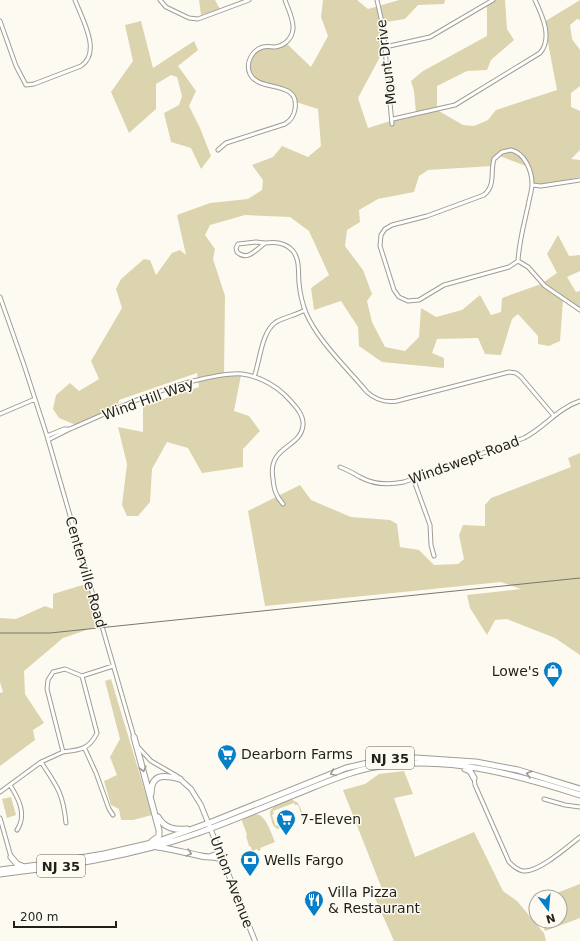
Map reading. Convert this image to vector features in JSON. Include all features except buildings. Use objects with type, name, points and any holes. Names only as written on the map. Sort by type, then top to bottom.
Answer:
[{"type":"highway","points":[[134,736],[159,826],[159,834],[148,844]]},
{"type":"highway","name":"NJ 35","points":[[0,874],[90,861],[154,847],[183,838],[346,768],[389,758],[416,758],[476,762],[518,770],[580,789]]},
{"type":"highway","name":"NJ 35","points":[[2,869],[116,852],[148,844],[192,829],[210,826],[360,770],[387,765],[415,763],[450,764],[522,777],[580,795]]},
{"type":"highway","points":[[450,764],[467,769],[474,778],[478,772],[494,771]]},
{"type":"highway","points":[[151,801],[151,788],[155,780],[165,775],[180,779]]},
{"type":"highway","points":[[154,811],[160,821],[168,827],[175,830],[192,829]]},
{"type":"highway","points":[[154,847],[174,849],[223,860]]},
{"type":"highway","points":[[212,857],[220,851]]},
{"type":"highway","points":[[2,869],[11,857],[17,864],[23,867]]},
{"type":"street","points":[[0,21],[20,76],[26,84],[34,84],[81,66],[88,58],[91,50],[91,42],[76,0]]},
{"type":"street","points":[[160,0],[166,7],[189,18],[198,19],[249,0]]},
{"type":"street","points":[[218,150],[226,143],[285,124],[294,114],[295,103],[290,93],[282,88],[259,83],[252,77],[248,67],[250,57],[258,49],[264,46],[274,47],[282,45],[291,37],[293,24],[285,0]]},
{"type":"street","name":"Mount Drive","points":[[377,0],[385,47],[392,124]]},
{"type":"street","points":[[385,47],[430,37],[493,0]]},
{"type":"street","points":[[392,119],[455,105],[540,53],[545,43],[545,23],[535,0]]},
{"type":"street","points":[[504,150],[511,150],[521,154],[529,169],[532,185],[518,246],[518,260],[509,267],[444,286],[419,300],[408,301],[399,297],[394,290],[380,246],[380,239],[383,232],[392,224],[427,216],[484,195],[491,186],[494,159],[504,150]]},
{"type":"street","points":[[532,185],[541,186],[580,180]]},
{"type":"street","points":[[265,243],[250,255],[239,254],[236,250],[237,245],[240,243],[276,242],[284,244],[294,253],[298,261],[299,287],[305,310],[312,325],[367,392],[378,400],[388,402],[397,401],[509,372],[521,377],[554,416]]},
{"type":"street","points":[[518,260],[528,267],[545,286],[580,310]]},
{"type":"street","name":"Centerville Road","points":[[0,296],[1,304],[47,436],[137,745],[151,761],[180,779],[191,789],[202,806],[210,826]]},
{"type":"street","points":[[254,377],[265,336],[269,328],[280,320],[305,310]]},
{"type":"street","name":"Wind Hill Way","points":[[47,436],[64,429],[70,429],[141,398],[182,384],[227,374],[242,374],[254,377],[270,384],[281,392],[299,411],[303,419],[303,427],[300,434],[278,454],[272,466],[275,493],[283,504]]},
{"type":"street","points":[[0,414],[35,399]]},
{"type":"street","name":"Windswept Road","points":[[340,467],[366,480],[379,484],[396,484],[524,438],[534,432],[565,407],[580,401]]},
{"type":"street","points":[[48,440],[70,429]]},
{"type":"street","points":[[413,478],[430,525],[431,545],[434,556]]},
{"type":"street","points":[[63,752],[47,689],[48,680],[53,672],[65,669],[82,676],[113,666]]},
{"type":"street","points":[[0,792],[41,762],[63,752],[85,749],[93,741],[97,733],[82,676]]},
{"type":"street","points":[[85,749],[96,773],[109,809],[113,815]]},
{"type":"street","points":[[41,762],[61,793],[66,822]]},
{"type":"street","points":[[474,778],[475,784],[509,862],[518,870],[524,871],[537,868],[580,837]]},
{"type":"street","points":[[10,785],[18,799],[22,813],[21,824],[16,830]]},
{"type":"street","points":[[544,799],[565,805],[580,807]]},
{"type":"street","points":[[0,818],[11,857]]},
{"type":"street","name":"Union Avenue","points":[[210,826],[255,941]]},
{"type":"shaded area","points":[[199,0],[215,0],[220,9],[201,15]]},
{"type":"shaded area","points":[[323,0],[357,0],[368,9],[399,0],[445,0],[444,4],[418,5],[405,19],[380,23],[381,55],[358,98],[368,128],[416,113],[414,91],[411,81],[423,71],[487,36],[487,4],[495,0],[505,0],[507,29],[514,40],[491,60],[487,70],[467,71],[437,86],[437,110],[463,125],[474,126],[488,120],[496,110],[557,90],[544,22],[580,0],[580,20],[577,19],[570,25],[572,39],[580,50],[580,86],[571,93],[571,107],[580,111],[580,150],[571,159],[580,160],[580,177],[534,187],[526,166],[497,155],[492,166],[428,170],[419,176],[414,192],[378,199],[359,210],[360,222],[347,230],[345,246],[363,270],[372,294],[367,301],[372,322],[385,347],[405,351],[419,337],[421,308],[436,317],[462,310],[480,295],[491,315],[501,312],[502,298],[541,284],[557,273],[547,254],[558,235],[569,256],[580,255],[580,271],[567,277],[576,292],[580,291],[580,311],[563,300],[560,341],[549,346],[538,344],[538,336],[518,314],[512,319],[501,355],[485,354],[478,338],[437,339],[432,353],[444,358],[444,368],[382,362],[359,346],[358,327],[341,301],[314,310],[311,288],[329,275],[309,231],[290,217],[245,215],[210,225],[205,235],[215,249],[213,259],[225,296],[224,374],[241,375],[234,411],[249,416],[260,431],[243,449],[243,467],[202,473],[188,448],[167,442],[152,469],[150,502],[138,516],[127,516],[122,505],[127,464],[118,427],[143,432],[143,406],[199,387],[197,373],[119,400],[118,408],[76,425],[59,418],[53,409],[56,395],[70,383],[79,391],[99,379],[91,361],[122,308],[116,289],[121,279],[144,259],[150,260],[156,275],[172,253],[180,250],[186,255],[177,215],[210,203],[248,199],[262,190],[263,180],[252,165],[273,157],[282,146],[308,157],[321,146],[318,109],[296,102],[286,87],[256,81],[248,70],[253,50],[285,42],[311,67],[328,36],[321,17]]},
{"type":"shaded area","points":[[141,21],[153,68],[194,41],[198,50],[178,66],[196,91],[189,106],[200,128],[211,156],[201,169],[191,148],[171,142],[164,113],[179,105],[182,96],[177,77],[171,75],[156,84],[156,109],[129,133],[111,92],[133,61],[125,25]]},
{"type":"shaded area","points":[[580,453],[580,655],[555,638],[507,619],[495,620],[487,635],[470,608],[467,595],[521,589],[501,582],[265,606],[248,511],[300,485],[311,500],[351,517],[390,520],[397,524],[400,547],[419,550],[434,565],[458,564],[464,559],[459,535],[463,525],[485,526],[485,505],[491,498],[571,467],[568,458]]},
{"type":"shaded area","points":[[89,583],[101,625],[63,638],[24,671],[25,694],[44,723],[33,730],[35,740],[0,766],[0,693],[3,692],[0,682],[0,618],[16,619],[45,606],[53,609],[53,594]]},
{"type":"shaded area","points":[[111,679],[152,815],[133,820],[121,820],[119,809],[111,805],[104,781],[117,775],[110,757],[120,739],[105,681]]},
{"type":"shaded area","points":[[404,771],[413,794],[394,798],[415,857],[474,832],[503,891],[517,901],[528,914],[528,929],[541,929],[544,933],[546,941],[394,941],[375,898],[384,894],[343,790],[365,784],[379,774]]},
{"type":"shaded area","points":[[11,797],[16,815],[7,818],[2,799]]},
{"type":"shaded area","points":[[291,799],[298,803],[305,819],[301,820],[303,819],[298,805],[295,805],[294,803],[273,811],[274,814],[272,815],[276,826],[278,825],[280,828],[277,829],[272,823],[270,814],[271,811],[279,804]]},
{"type":"shaded area","points":[[255,814],[259,815],[265,820],[275,842],[260,848],[261,850],[258,851],[257,849],[252,851],[251,847],[249,846],[242,821],[243,819]]},
{"type":"shaded area","points":[[580,884],[580,918],[568,922],[568,889]]},
{"type":"railway","points":[[0,633],[50,633],[580,578]]},
{"type":"place","name":"Lowe's","points":[[553,688]]},
{"type":"place","name":"Dearborn Farms","points":[[227,771]]},
{"type":"place","name":"7-Eleven","points":[[286,836]]},
{"type":"place","name":"Wells Fargo","points":[[250,877]]},
{"type":"place","name":"Villa Pizza & Restaurant","points":[[314,917]]}]
